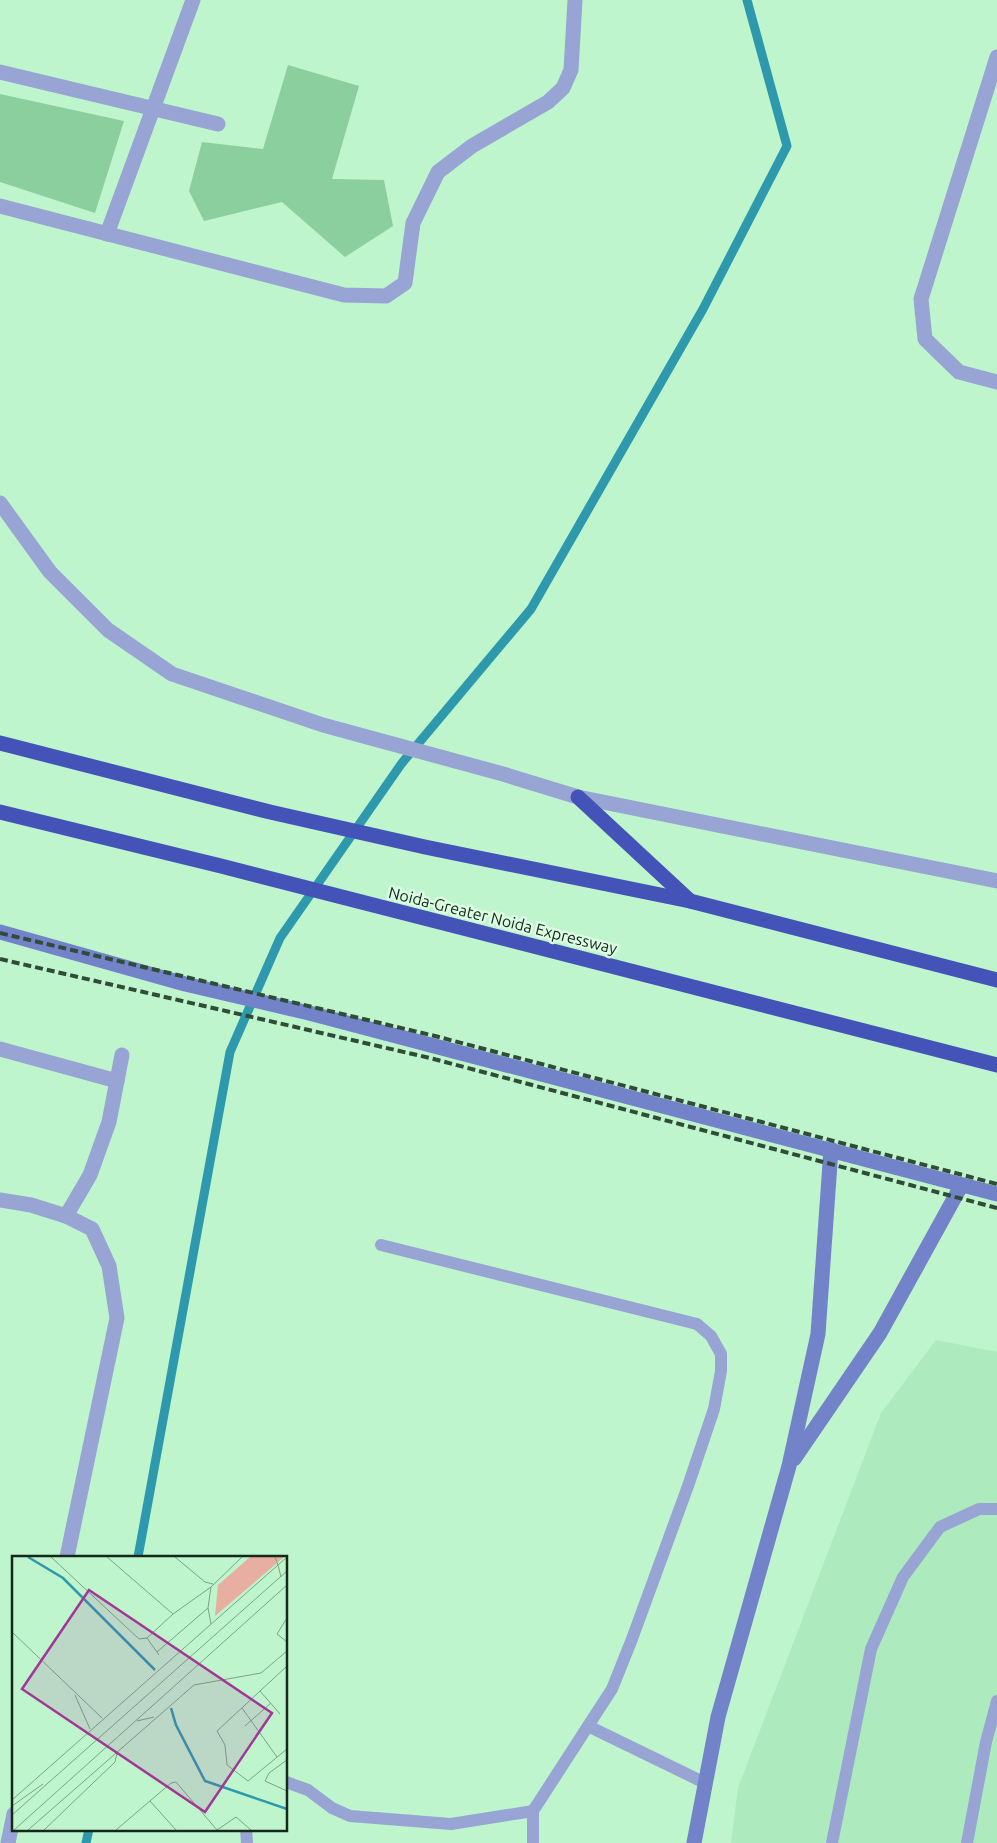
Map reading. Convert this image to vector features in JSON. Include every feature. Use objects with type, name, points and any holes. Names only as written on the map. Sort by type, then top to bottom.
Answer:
[{"type":"highway","points":[[0,743],[270,812],[424,847],[690,901],[997,980]]},
{"type":"highway","points":[[578,797],[690,901]]},
{"type":"highway","name":"Noida-Greater Noida Expressway","points":[[0,812],[221,866],[997,1065]]},
{"type":"street","points":[[107,234],[192,0]]},
{"type":"street","points":[[0,206],[344,295],[386,296],[406,283],[413,223],[438,172],[472,146],[548,102],[563,88],[571,70],[575,0]]},
{"type":"street","points":[[997,58],[921,299],[925,339],[959,372],[997,382]]},
{"type":"street","points":[[0,72],[218,124]]},
{"type":"street","points":[[0,503],[50,572],[108,630],[172,674],[323,725],[503,774],[578,797],[997,881]]},
{"type":"street","points":[[0,932],[185,984],[309,1013],[997,1194]]},
{"type":"street","points":[[0,1048],[117,1081]]},
{"type":"street","points":[[66,1216],[90,1175],[109,1122],[122,1054]]},
{"type":"street","points":[[694,1843],[718,1717],[789,1466],[818,1334],[831,1149]]},
{"type":"street","points":[[789,1466],[880,1333],[961,1186]]},
{"type":"street","points":[[0,1200],[31,1204],[66,1216],[92,1228],[110,1266],[117,1318],[67,1556]]},
{"type":"street","points":[[8,1843],[12,1824]]},
{"type":"lane","points":[[381,1245],[697,1324],[711,1336],[721,1354],[721,1371],[714,1408],[688,1486],[612,1689],[533,1811],[533,1843]]},
{"type":"lane","points":[[832,1843],[871,1649],[903,1577],[940,1527],[980,1509],[997,1509]]},
{"type":"lane","points":[[967,1843],[986,1742],[997,1701]]},
{"type":"lane","points":[[588,1726],[705,1783]]},
{"type":"lane","points":[[288,1783],[308,1790],[332,1808],[350,1816],[451,1824],[533,1811]]},
{"type":"lane","points":[[246,1830],[248,1843]]},
{"type":"shaded area","points":[[936,1340],[997,1352],[997,1843],[731,1843],[738,1788],[881,1413]]},
{"type":"building","points":[[288,65],[359,86],[332,179],[384,180],[393,226],[345,257],[282,202],[204,221],[189,191],[202,142],[263,149]]},
{"type":"building","points":[[0,94],[124,121],[95,213],[0,182]]},
{"type":"waterway","points":[[138,1556],[230,1052],[280,938],[402,763],[531,609],[703,309],[787,146],[747,0]]},
{"type":"waterway","points":[[86,1843],[89,1830]]},
{"type":"railway","points":[[0,933],[435,1036],[997,1184]]},
{"type":"railway","points":[[0,959],[430,1058],[997,1208]]}]
